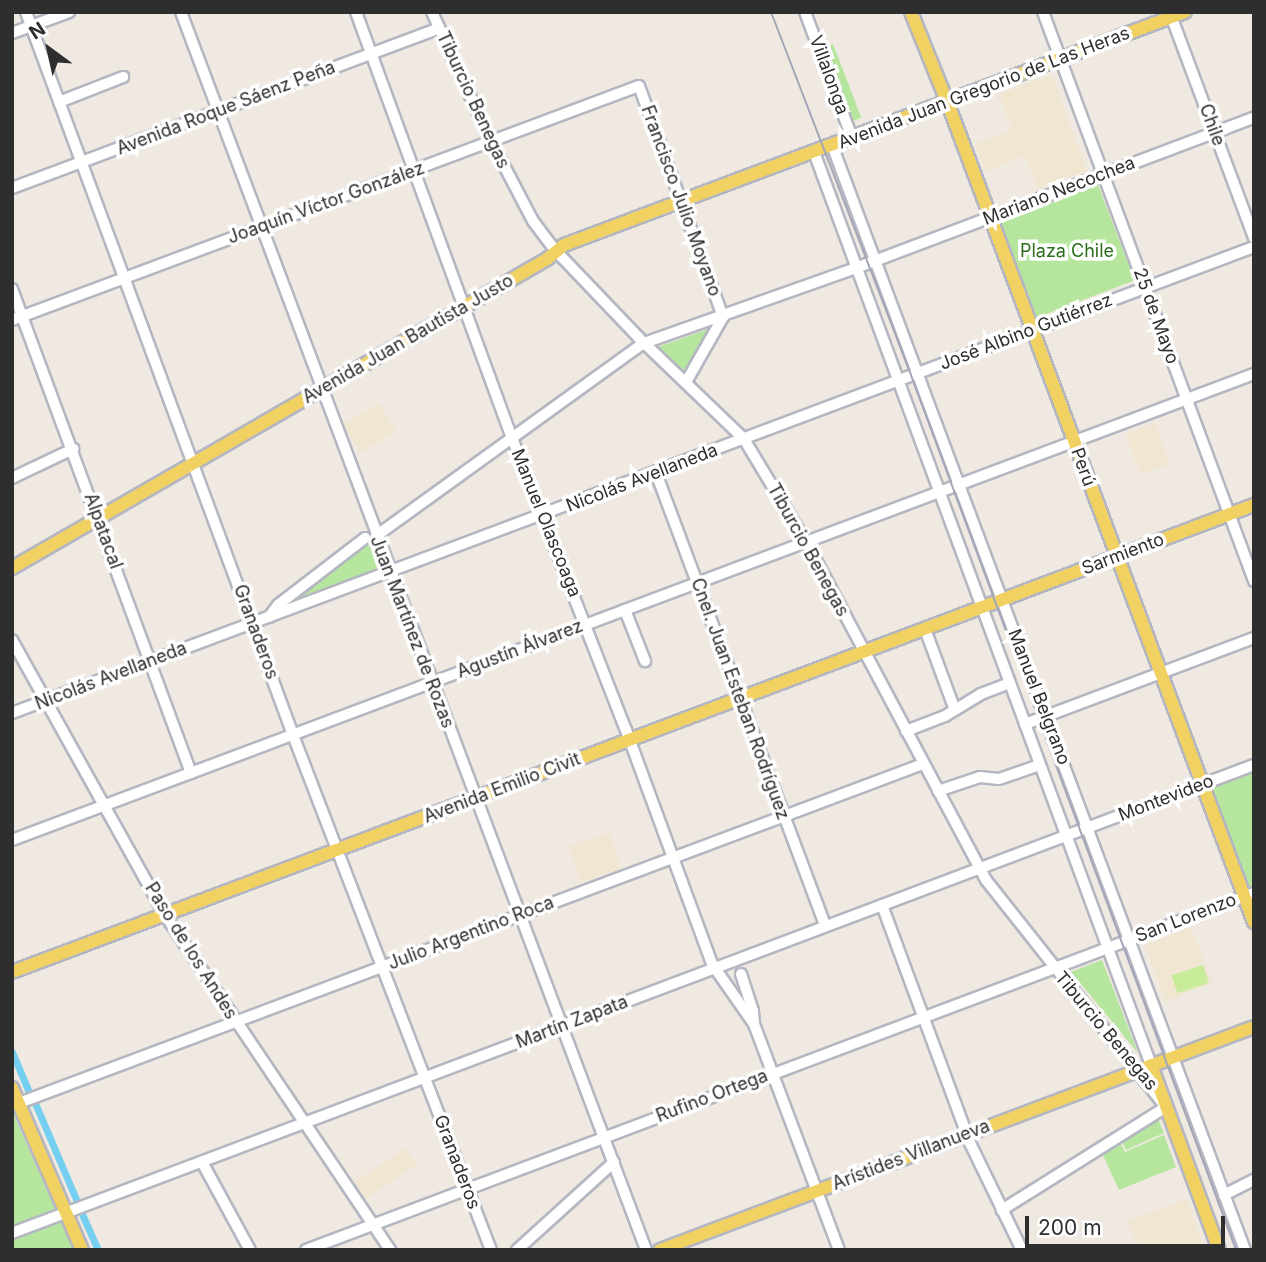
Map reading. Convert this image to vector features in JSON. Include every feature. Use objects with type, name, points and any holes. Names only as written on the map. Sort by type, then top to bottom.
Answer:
[{"type":"main road","name":"Perú","points":[[911,12],[1202,784],[1249,895],[1254,922]]},
{"type":"main road","name":"Avenida Juan Gregorio de Las Heras","points":[[822,149],[1170,15],[1185,12]]},
{"type":"main road","name":"Avenida Juan Bautista Justo","points":[[12,568],[466,306],[555,251],[822,149]]},
{"type":"main road","name":"Sarmiento","points":[[992,603],[1254,505]]},
{"type":"main road","name":"Avenida Emilio Civit","points":[[12,972],[992,603]]},
{"type":"main road","name":"Arístides Villanueva","points":[[660,1250],[1254,1027]]},
{"type":"main road","name":"Manuel Belgrano","points":[[1162,1061],[1166,1107],[1219,1250]]},
{"type":"main road","points":[[12,1088],[82,1250]]},
{"type":"street","name":"Granaderos","points":[[26,12],[293,735],[491,1250]]},
{"type":"street","points":[[12,33],[69,12]]},
{"type":"street","name":"Juan Martínez de Rozas","points":[[181,12],[321,390],[371,537],[390,572],[646,1250]]},
{"type":"street","name":"Manuel Olascoaga","points":[[356,12],[416,169],[512,438],[586,625],[713,968],[754,1024]]},
{"type":"street","name":"Tiburcio Benegas","points":[[432,12],[491,142],[533,221],[555,251],[644,343],[744,439],[806,542],[979,868],[1053,967],[1166,1107]]},
{"type":"street","name":"25 de Mayo","points":[[1043,12],[1254,581]]},
{"type":"street","name":"Chile","points":[[1170,15],[1254,238]]},
{"type":"street","name":"Villalonga","points":[[807,16],[852,138]]},
{"type":"street","name":"Avenida Roque Sáenz Peña","points":[[12,188],[439,28]]},
{"type":"street","points":[[59,102],[123,77]]},
{"type":"street","name":"Joaquín Víctor González","points":[[17,318],[639,86]]},
{"type":"street","name":"Francisco Julio Moyano","points":[[639,86],[723,315]]},
{"type":"street","name":"Mariano Necochea","points":[[281,608],[371,537],[644,343],[865,264],[1254,118]]},
{"type":"street","name":"Manuel Belgrano","points":[[822,149],[865,264],[898,380],[949,488],[992,603],[1047,716],[1089,827],[1130,939],[1162,1061]]},
{"type":"street","name":"Manuel Belgrano","points":[[822,149],[865,264],[917,373],[949,488],[992,603],[1010,683],[1108,947],[1224,1195],[1245,1250]]},
{"type":"street","name":"José Albino Gutiérrez","points":[[917,373],[1254,247]]},
{"type":"street","name":"Alpatacal","points":[[12,289],[17,318],[73,449],[191,773]]},
{"type":"street","points":[[686,382],[723,315]]},
{"type":"street","name":"Nicolás Avellaneda","points":[[12,713],[252,624],[281,608],[390,572],[917,373]]},
{"type":"street","name":"Agustín Álvarez","points":[[12,840],[1254,373]]},
{"type":"street","points":[[12,478],[73,449]]},
{"type":"street","name":"Cnel. Juan Esteban Rodríguez","points":[[656,473],[825,926]]},
{"type":"street","points":[[625,610],[645,661]]},
{"type":"street","points":[[925,629],[955,710]]},
{"type":"street","points":[[1025,724],[1254,638]]},
{"type":"street","name":"Paso de los Andes","points":[[12,640],[165,915],[390,1250]]},
{"type":"street","points":[[906,732],[955,710],[981,694],[1010,683]]},
{"type":"street","name":"Julio Argentino Roca","points":[[19,1103],[923,764]]},
{"type":"street","points":[[938,791],[979,777],[999,779],[1040,765]]},
{"type":"street","name":"Montevideo","points":[[1078,831],[1254,765]]},
{"type":"street","name":"Martín Zapata","points":[[12,1235],[1078,831]]},
{"type":"street","name":"San Lorenzo","points":[[1119,943],[1249,895]]},
{"type":"street","points":[[882,905],[967,1134],[1018,1249]]},
{"type":"street","name":"Rufino Ortega","points":[[306,1250],[1119,943]]},
{"type":"street","name":"Manuel Olascoaga","points":[[741,974],[753,1011],[754,1024],[839,1250]]},
{"type":"street","points":[[1002,1210],[1166,1107]]},
{"type":"street","points":[[202,1162],[250,1250]]},
{"type":"street","points":[[517,1250],[614,1162]]},
{"type":"street","points":[[1224,1195],[1254,1180]]},
{"type":"shaded area","points":[[1052,75],[1087,171],[1037,188],[1025,156],[985,171],[975,144],[1012,130],[999,94]]},
{"type":"shaded area","points":[[379,403],[396,431],[360,453],[343,425]]},
{"type":"shaded area","points":[[1156,423],[1170,464],[1140,474],[1126,433]]},
{"type":"shaded area","points":[[610,832],[622,868],[580,882],[568,846]]},
{"type":"shaded area","points":[[1191,927],[1213,983],[1166,1001],[1144,945]]},
{"type":"shaded area","points":[[406,1148],[417,1165],[365,1199],[354,1182]]},
{"type":"shaded area","points":[[1187,1199],[1204,1250],[1141,1250],[1126,1221]]},
{"type":"green space","points":[[833,44],[861,118],[853,121],[825,47]]},
{"type":"green space","name":"Plaza Chile","points":[[1098,185],[1135,280],[1037,318],[1000,223]]},
{"type":"green space","points":[[708,329],[685,371],[658,347]]},
{"type":"green space","points":[[368,542],[378,568],[283,606]]},
{"type":"green space","points":[[1254,771],[1254,889],[1245,892],[1206,789]]},
{"type":"green space","points":[[1102,960],[1138,1053],[1071,972]]},
{"type":"green space","points":[[1203,965],[1209,983],[1177,993],[1172,975]]},
{"type":"green space","points":[[12,1111],[54,1206],[73,1250],[12,1250]]},
{"type":"green space","points":[[1158,1119],[1164,1133],[1126,1150],[1122,1141]]},
{"type":"green space","points":[[1164,1135],[1176,1167],[1119,1190],[1102,1153],[1120,1142],[1125,1152]]},
{"type":"waterway","points":[[12,1052],[29,1092]]},
{"type":"waterway","points":[[35,1103],[78,1204]]},
{"type":"waterway","points":[[82,1214],[98,1250]]},
{"type":"tram line","points":[[771,12],[911,375],[1236,1250]]}]
